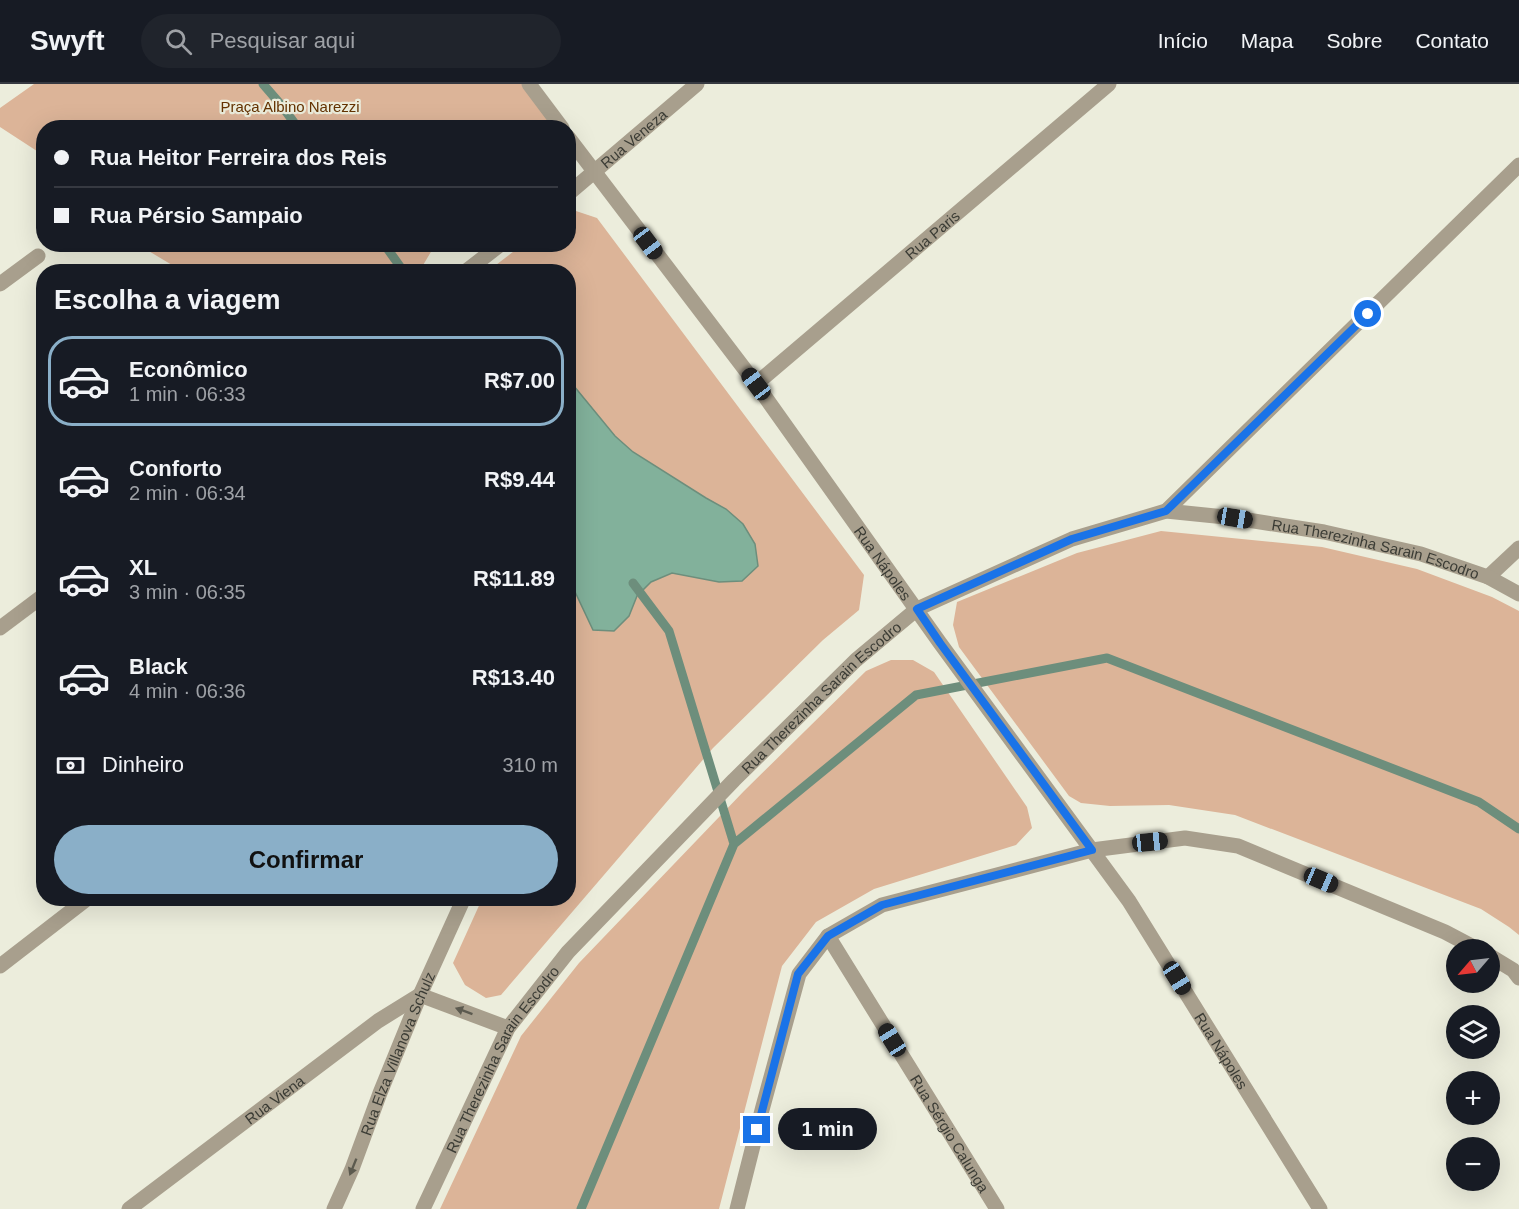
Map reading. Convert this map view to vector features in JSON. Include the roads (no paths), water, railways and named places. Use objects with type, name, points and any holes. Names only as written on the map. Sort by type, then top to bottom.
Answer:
[{"type":"street","points":[[529,84],[556,120]]},
{"type":"street","name":"Rua Veneza","points":[[576,187],[697,84]]},
{"type":"street","name":"Rua Paris","points":[[756,384],[1109,84]]},
{"type":"street","name":"Rua Nápoles","points":[[576,147],[756,384],[940,643],[1129,902],[1320,1209]]},
{"type":"street","points":[[1166,511],[1519,165]]},
{"type":"street","points":[[475,264],[491,252]]},
{"type":"street","points":[[0,284],[38,256]]},
{"type":"street","name":"Rua Therezinha Sarain Escodro","points":[[423,1209],[508,1028],[568,952],[734,780],[856,660],[917,609],[1072,539],[1166,511],[1235,518],[1324,532],[1421,555],[1488,577],[1519,594]]},
{"type":"street","points":[[1488,577],[1519,548]]},
{"type":"street","points":[[0,628],[36,601]]},
{"type":"street","points":[[737,1209],[798,974],[828,936],[882,905],[1092,850],[1185,838],[1238,846],[1458,939]]},
{"type":"street","points":[[0,966],[78,906]]},
{"type":"street","name":"Rua Elza Villanova Schulz","points":[[334,1209],[420,995],[460,906]]},
{"type":"street","name":"Rua Sérgio Calunga","points":[[828,936],[997,1209]]},
{"type":"street","points":[[1500,962],[1513,970],[1519,978]]},
{"type":"street","points":[[420,995],[508,1028]]},
{"type":"street","name":"Rua Viena","points":[[129,1209],[378,1020],[420,995]]},
{"type":"waterway","points":[[263,84],[292,120]]},
{"type":"waterway","points":[[390,252],[398,264]]},
{"type":"waterway","points":[[581,1209],[734,844],[669,631],[633,583]]},
{"type":"waterway","points":[[734,844],[916,695],[1107,658],[1479,802],[1519,829]]},
{"type":"park label","name":"Praça Albino Narezzi","points":[[290,106]]}]
